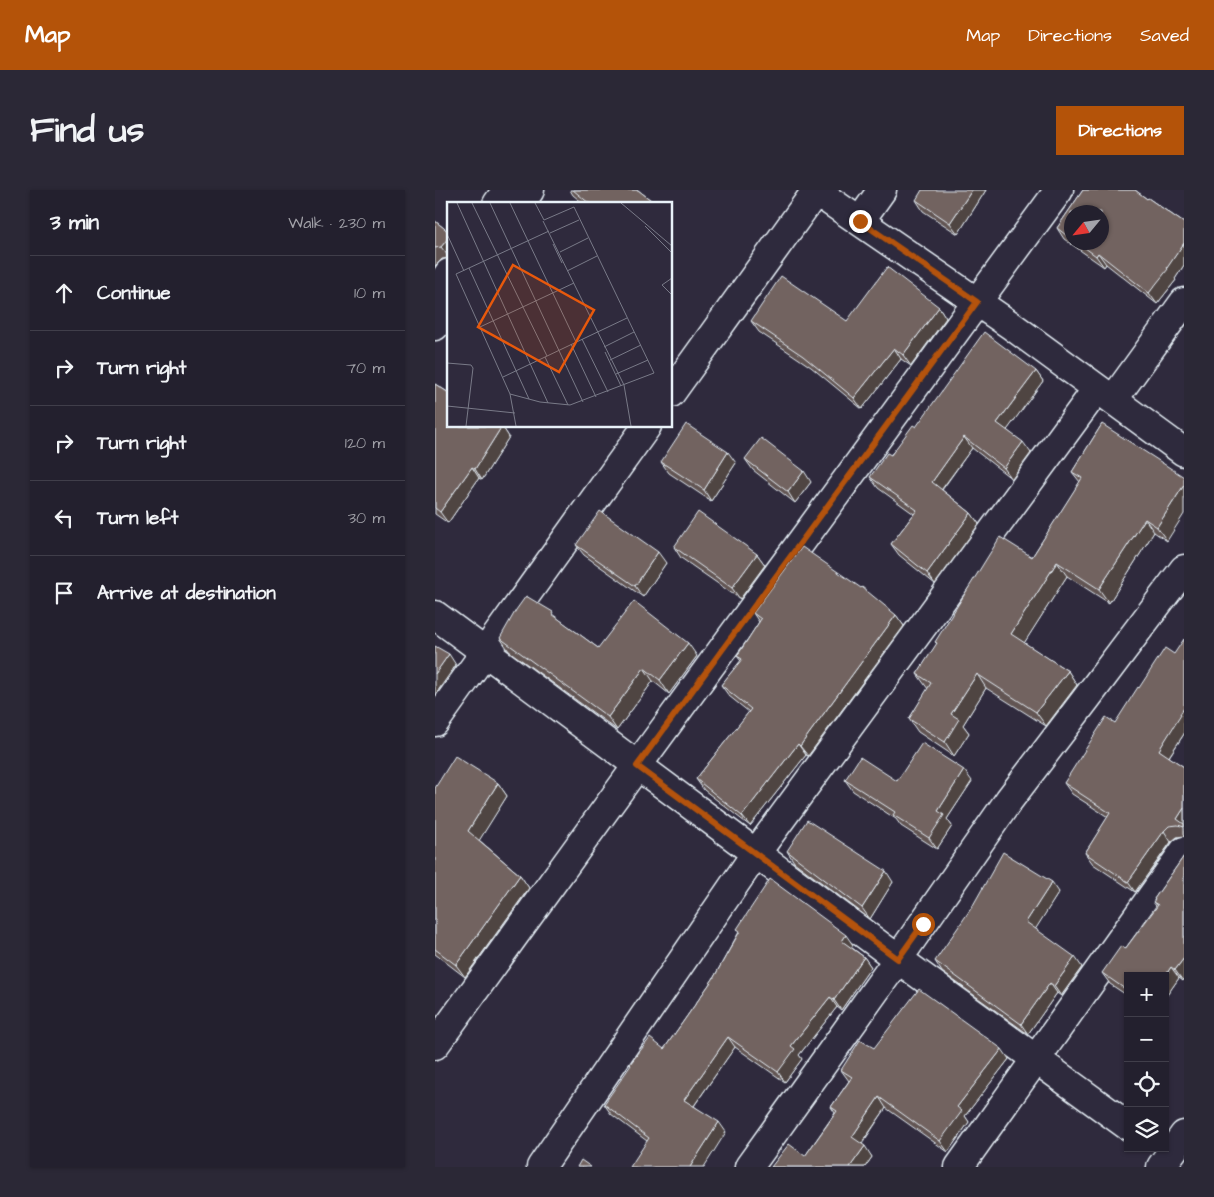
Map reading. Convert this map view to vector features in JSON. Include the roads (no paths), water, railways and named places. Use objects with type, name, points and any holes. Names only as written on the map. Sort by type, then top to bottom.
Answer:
[{"type":"street","points":[[498,202],[507,190]]},
{"type":"street","points":[[522,202],[530,190]]},
{"type":"street","points":[[673,390],[815,190],[870,207]]},
{"type":"street","points":[[844,190],[870,207],[982,295],[1111,392],[1184,452]]},
{"type":"street","points":[[435,1045],[1059,190]]},
{"type":"street","points":[[435,293],[447,276]]},
{"type":"street","points":[[541,1167],[756,853],[1111,392],[1184,302]]},
{"type":"street","points":[[435,326],[447,309]]},
{"type":"street","points":[[1111,392],[1184,431]]},
{"type":"street","points":[[435,722],[646,428]]},
{"type":"street","points":[[749,1167],[1009,800],[1184,569]]},
{"type":"street","points":[[435,615],[898,959],[1124,1123]]},
{"type":"street","points":[[959,1167],[1184,851]]}]
